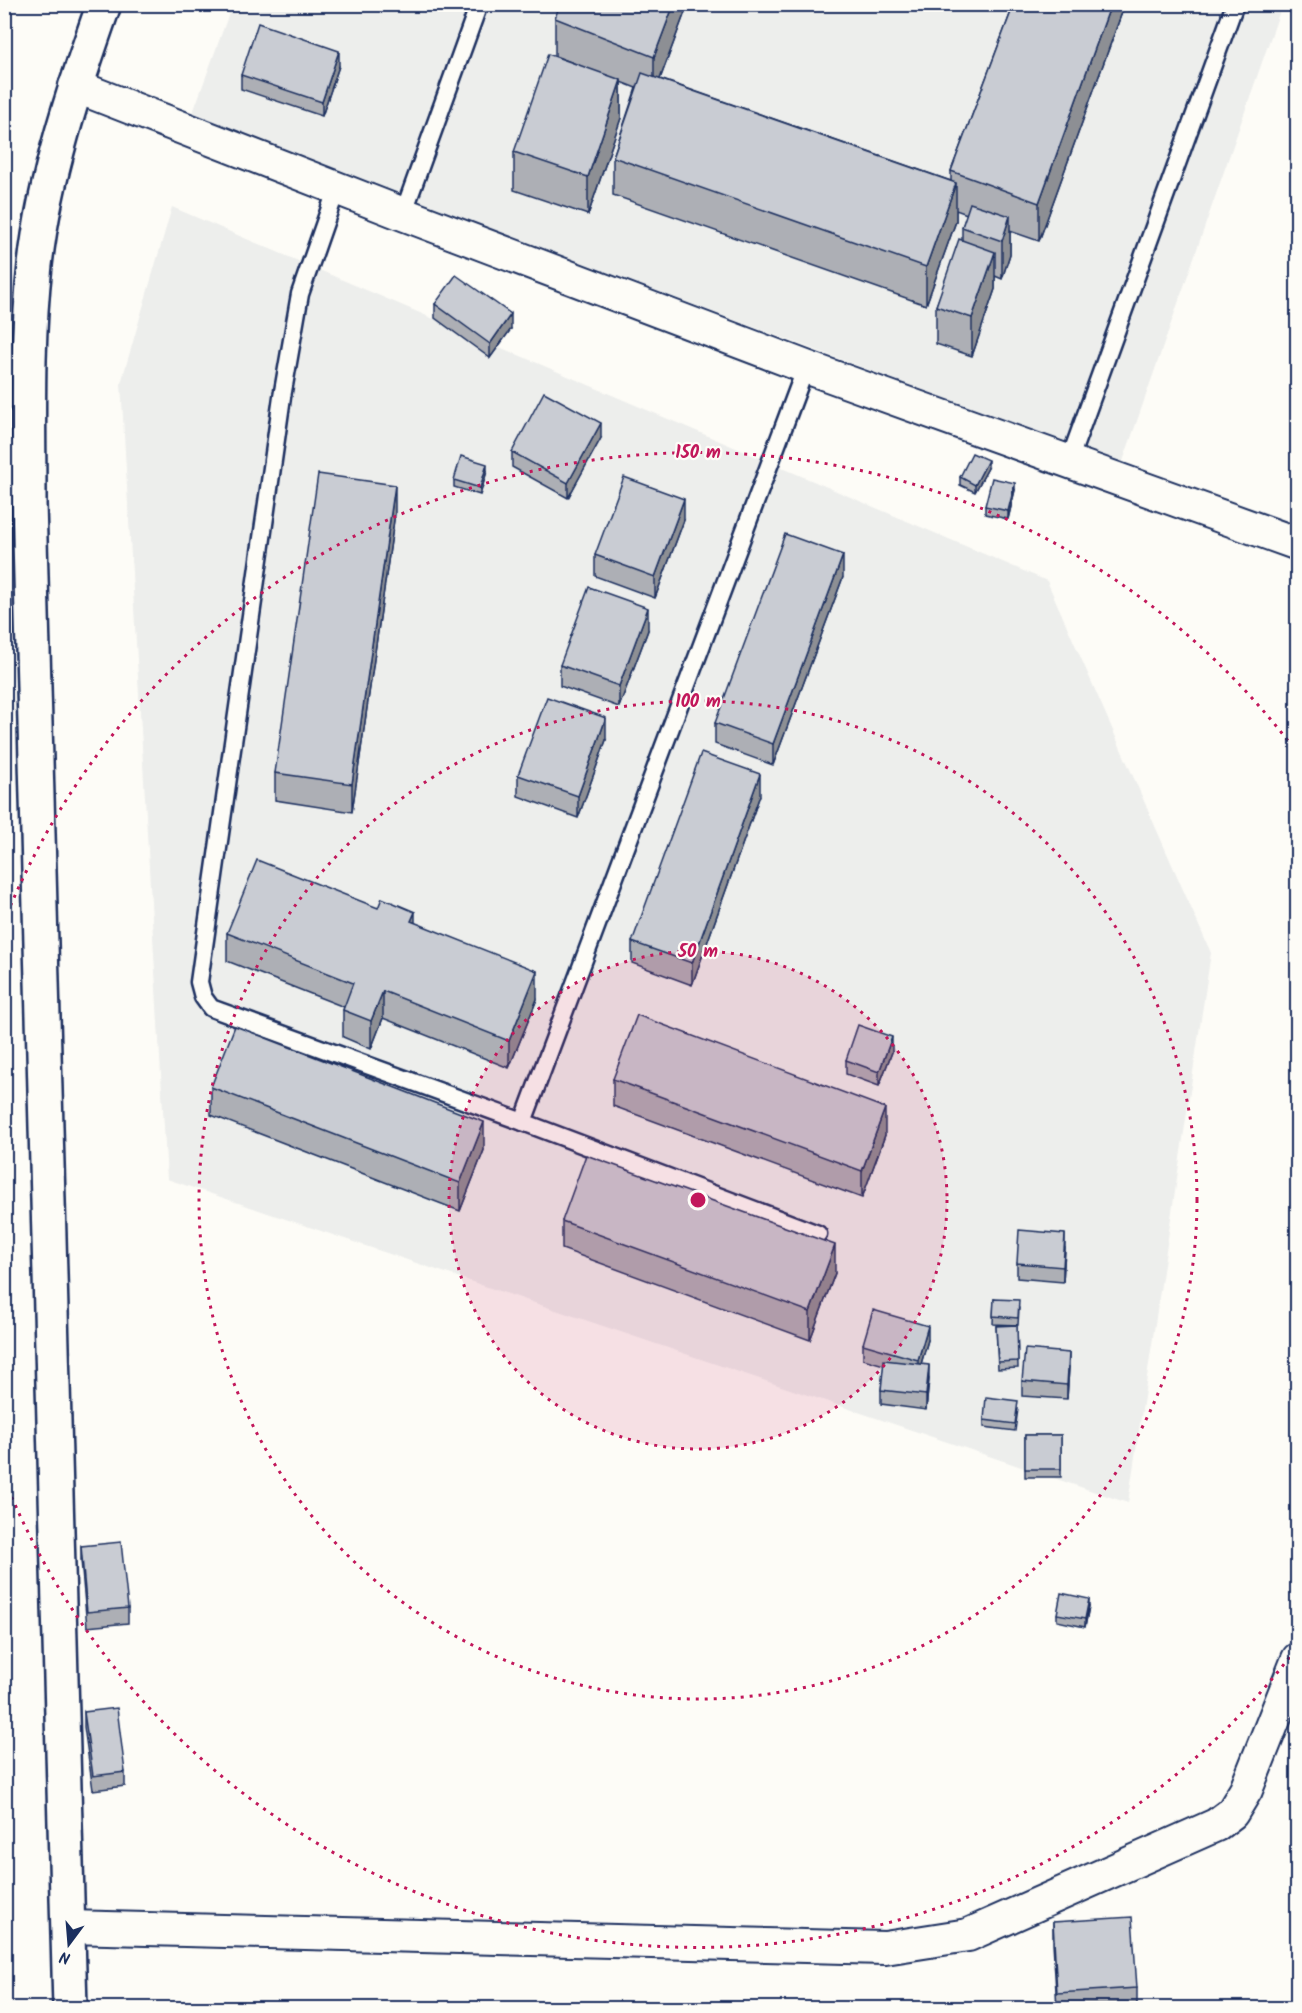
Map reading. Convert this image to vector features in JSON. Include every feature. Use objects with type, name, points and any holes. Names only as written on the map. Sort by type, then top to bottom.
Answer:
[{"type":"main road","points":[[70,2008],[29,503],[28,340],[35,263],[46,200],[75,86],[104,4]]},
{"type":"street","points":[[75,86],[806,367],[1298,544]]},
{"type":"street","points":[[68,1927],[885,1948],[968,1935],[1216,1825],[1232,1813],[1246,1790],[1298,1659]]},
{"type":"lane","points":[[403,214],[479,4]]},
{"type":"lane","points":[[1069,462],[1235,4]]},
{"type":"lane","points":[[337,188],[300,294],[284,386],[199,982],[203,997],[211,1008],[523,1122],[818,1234]]},
{"type":"lane","points":[[523,1122],[806,367]]},
{"type":"shaded area","points":[[232,5],[1282,5],[1122,464],[191,118]]},
{"type":"shaded area","points":[[172,207],[1047,581],[1211,953],[1128,1503],[167,1179],[121,383]]},
{"type":"building","points":[[560,4],[674,4],[654,57],[555,18]]},
{"type":"building","points":[[1014,4],[1111,4],[1039,203],[951,171]]},
{"type":"building","points":[[258,23],[339,51],[322,102],[241,75]]},
{"type":"building","points":[[548,54],[621,80],[588,177],[514,152]]},
{"type":"building","points":[[642,73],[956,183],[926,267],[613,157]]},
{"type":"building","points":[[970,203],[1010,216],[1002,241],[962,227]]},
{"type":"building","points":[[959,239],[995,252],[972,318],[936,306]]},
{"type":"building","points":[[456,275],[511,314],[490,344],[435,304]]},
{"type":"building","points":[[544,392],[601,423],[568,483],[512,452]]},
{"type":"building","points":[[972,453],[988,460],[975,485],[960,477]]},
{"type":"building","points":[[461,456],[487,464],[480,488],[454,480]]},
{"type":"building","points":[[318,474],[395,485],[352,784],[275,773]]},
{"type":"building","points":[[624,477],[684,499],[655,577],[595,555]]},
{"type":"building","points":[[992,478],[1015,483],[1008,511],[985,506]]},
{"type":"building","points":[[785,534],[843,555],[773,744],[715,723]]},
{"type":"building","points":[[589,587],[648,608],[619,686],[560,665]]},
{"type":"building","points":[[547,697],[606,718],[578,796],[518,775]]},
{"type":"building","points":[[701,753],[760,774],[692,963],[632,942]]},
{"type":"building","points":[[257,860],[378,908],[382,898],[415,912],[411,921],[537,971],[509,1041],[383,991],[371,1021],[343,1010],[353,983],[227,933]]},
{"type":"building","points":[[637,1015],[885,1108],[862,1171],[613,1079]]},
{"type":"building","points":[[858,1025],[892,1037],[879,1072],[846,1060]]},
{"type":"building","points":[[235,1026],[484,1122],[460,1183],[211,1087]]},
{"type":"building","points":[[586,1155],[835,1245],[810,1312],[562,1221]]},
{"type":"building","points":[[1019,1230],[1065,1234],[1063,1267],[1017,1263]]},
{"type":"building","points":[[994,1299],[1019,1300],[1018,1318],[993,1316]]},
{"type":"building","points":[[873,1310],[928,1326],[918,1360],[863,1344]]},
{"type":"building","points":[[1017,1325],[1018,1361],[998,1362],[996,1326]]},
{"type":"building","points":[[1025,1349],[1069,1353],[1067,1385],[1022,1381]]},
{"type":"building","points":[[884,1360],[929,1365],[926,1395],[881,1390]]},
{"type":"building","points":[[986,1397],[1018,1401],[1015,1424],[984,1420]]},
{"type":"building","points":[[1025,1435],[1061,1435],[1061,1469],[1025,1469]]},
{"type":"building","points":[[121,1542],[128,1608],[87,1612],[81,1546]]},
{"type":"building","points":[[1061,1593],[1089,1599],[1085,1619],[1057,1614]]},
{"type":"building","points":[[117,1708],[125,1772],[93,1776],[84,1712]]},
{"type":"building","points":[[1132,1917],[1137,1988],[1057,1993],[1053,1922]]}]
